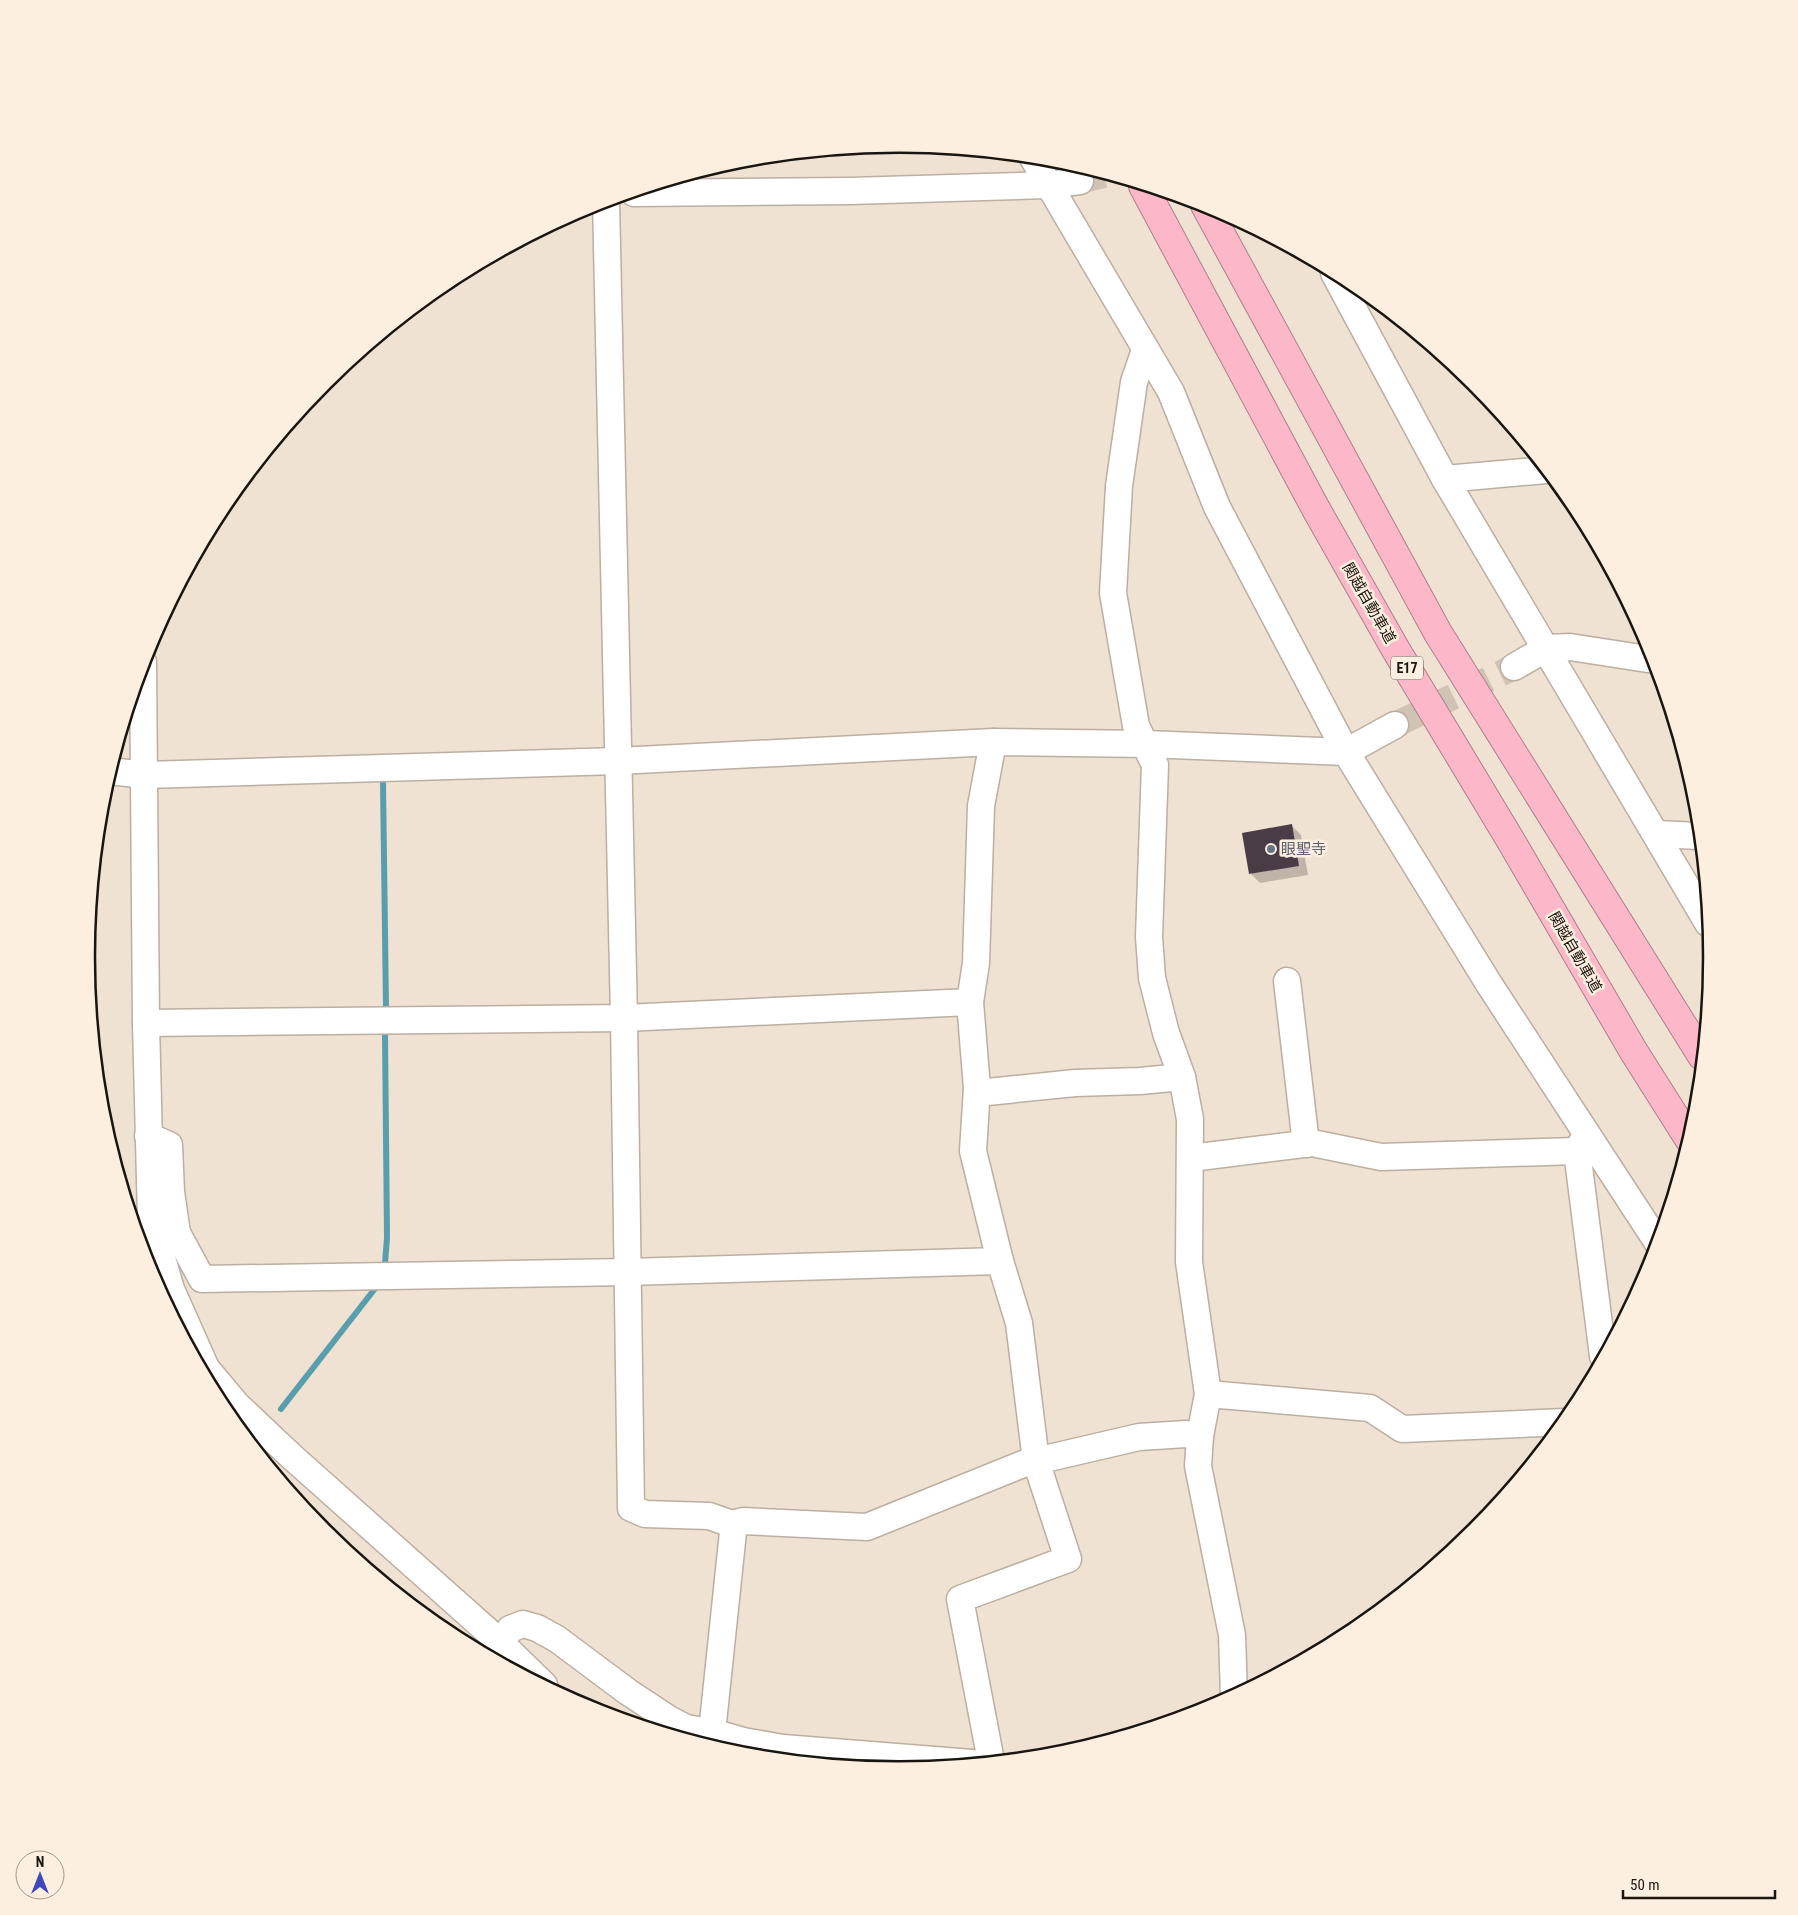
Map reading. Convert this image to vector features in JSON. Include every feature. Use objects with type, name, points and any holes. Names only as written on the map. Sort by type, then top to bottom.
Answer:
[{"type":"highway","points":[[1136,190],[1182,262]]},
{"type":"highway","name":"関越自動車道","points":[[1147,193],[1316,509],[1396,650],[1511,841],[1634,1052],[1684,1131]]},
{"type":"highway","points":[[1212,217],[1438,633],[1551,817],[1697,1049]]},
{"type":"street","points":[[1037,166],[1171,392],[1217,507],[1346,752],[1489,984],[1582,1142],[1653,1236]]},
{"type":"street","points":[[652,193],[850,191],[1048,185],[1080,180]]},
{"type":"street","points":[[606,209],[624,1018],[631,1508],[645,1514],[709,1516],[732,1524],[743,1521],[868,1527],[1023,1464],[1139,1437],[1186,1434],[1200,1436]]},
{"type":"street","points":[[1341,286],[1445,479],[1547,648],[1701,911]]},
{"type":"street","points":[[1145,350],[1134,382],[1119,486],[1113,593],[1136,726],[1155,766],[1149,937],[1152,978],[1166,1033],[1182,1077],[1190,1119],[1189,1262],[1208,1394],[1200,1436],[1198,1466],[1232,1635],[1234,1688]]},
{"type":"street","points":[[1445,479],[1539,471]]},
{"type":"street","points":[[1514,667],[1547,648],[1570,647],[1645,659]]},
{"type":"street","points":[[143,684],[146,1023],[151,1220],[175,1298],[200,1354]]},
{"type":"street","points":[[117,772],[145,775],[618,761],[993,742],[1146,744],[1346,752],[1395,725]]},
{"type":"street","points":[[990,1756],[960,1599],[1068,1559],[1036,1461],[1019,1323],[1000,1261],[973,1151],[977,1093],[970,1002],[976,962],[980,806],[993,742]]},
{"type":"street","points":[[1656,834],[1693,836]]},
{"type":"street","points":[[1287,981],[1306,1144]]},
{"type":"street","points":[[146,1023],[624,1018],[970,1002]]},
{"type":"street","points":[[977,1093],[1075,1083],[1140,1081],[1182,1077]]},
{"type":"street","points":[[148,1136],[170,1145],[171,1192],[177,1233],[202,1279],[627,1272],[1000,1261]]},
{"type":"street","points":[[1191,1158],[1312,1143],[1381,1157],[1582,1142]]},
{"type":"street","points":[[1582,1142],[1602,1347]]},
{"type":"street","points":[[213,1376],[282,1462],[501,1644],[531,1672]]},
{"type":"street","points":[[1208,1394],[1370,1408],[1402,1429],[1555,1422]]},
{"type":"street","points":[[712,1732],[733,1532],[732,1524]]},
{"type":"street","points":[[501,1644],[510,1629],[523,1624],[537,1628],[557,1639],[628,1692],[686,1728],[783,1748],[940,1760]]},
{"type":"building","name":"眼聖寺","points":[[1292,824],[1299,866],[1249,874],[1242,833]]},
{"type":"waterway","points":[[383,782],[386,1008]]},
{"type":"waterway","points":[[385,1034],[387,1238],[385,1263]]},
{"type":"waterway","points":[[281,1409],[377,1286]]},
{"type":"tunnel","points":[[1080,181],[1093,178]]},
{"type":"tunnel","points":[[1395,725],[1514,667]]},
{"type":"place","name":"眼聖寺","points":[[1271,849]]}]
